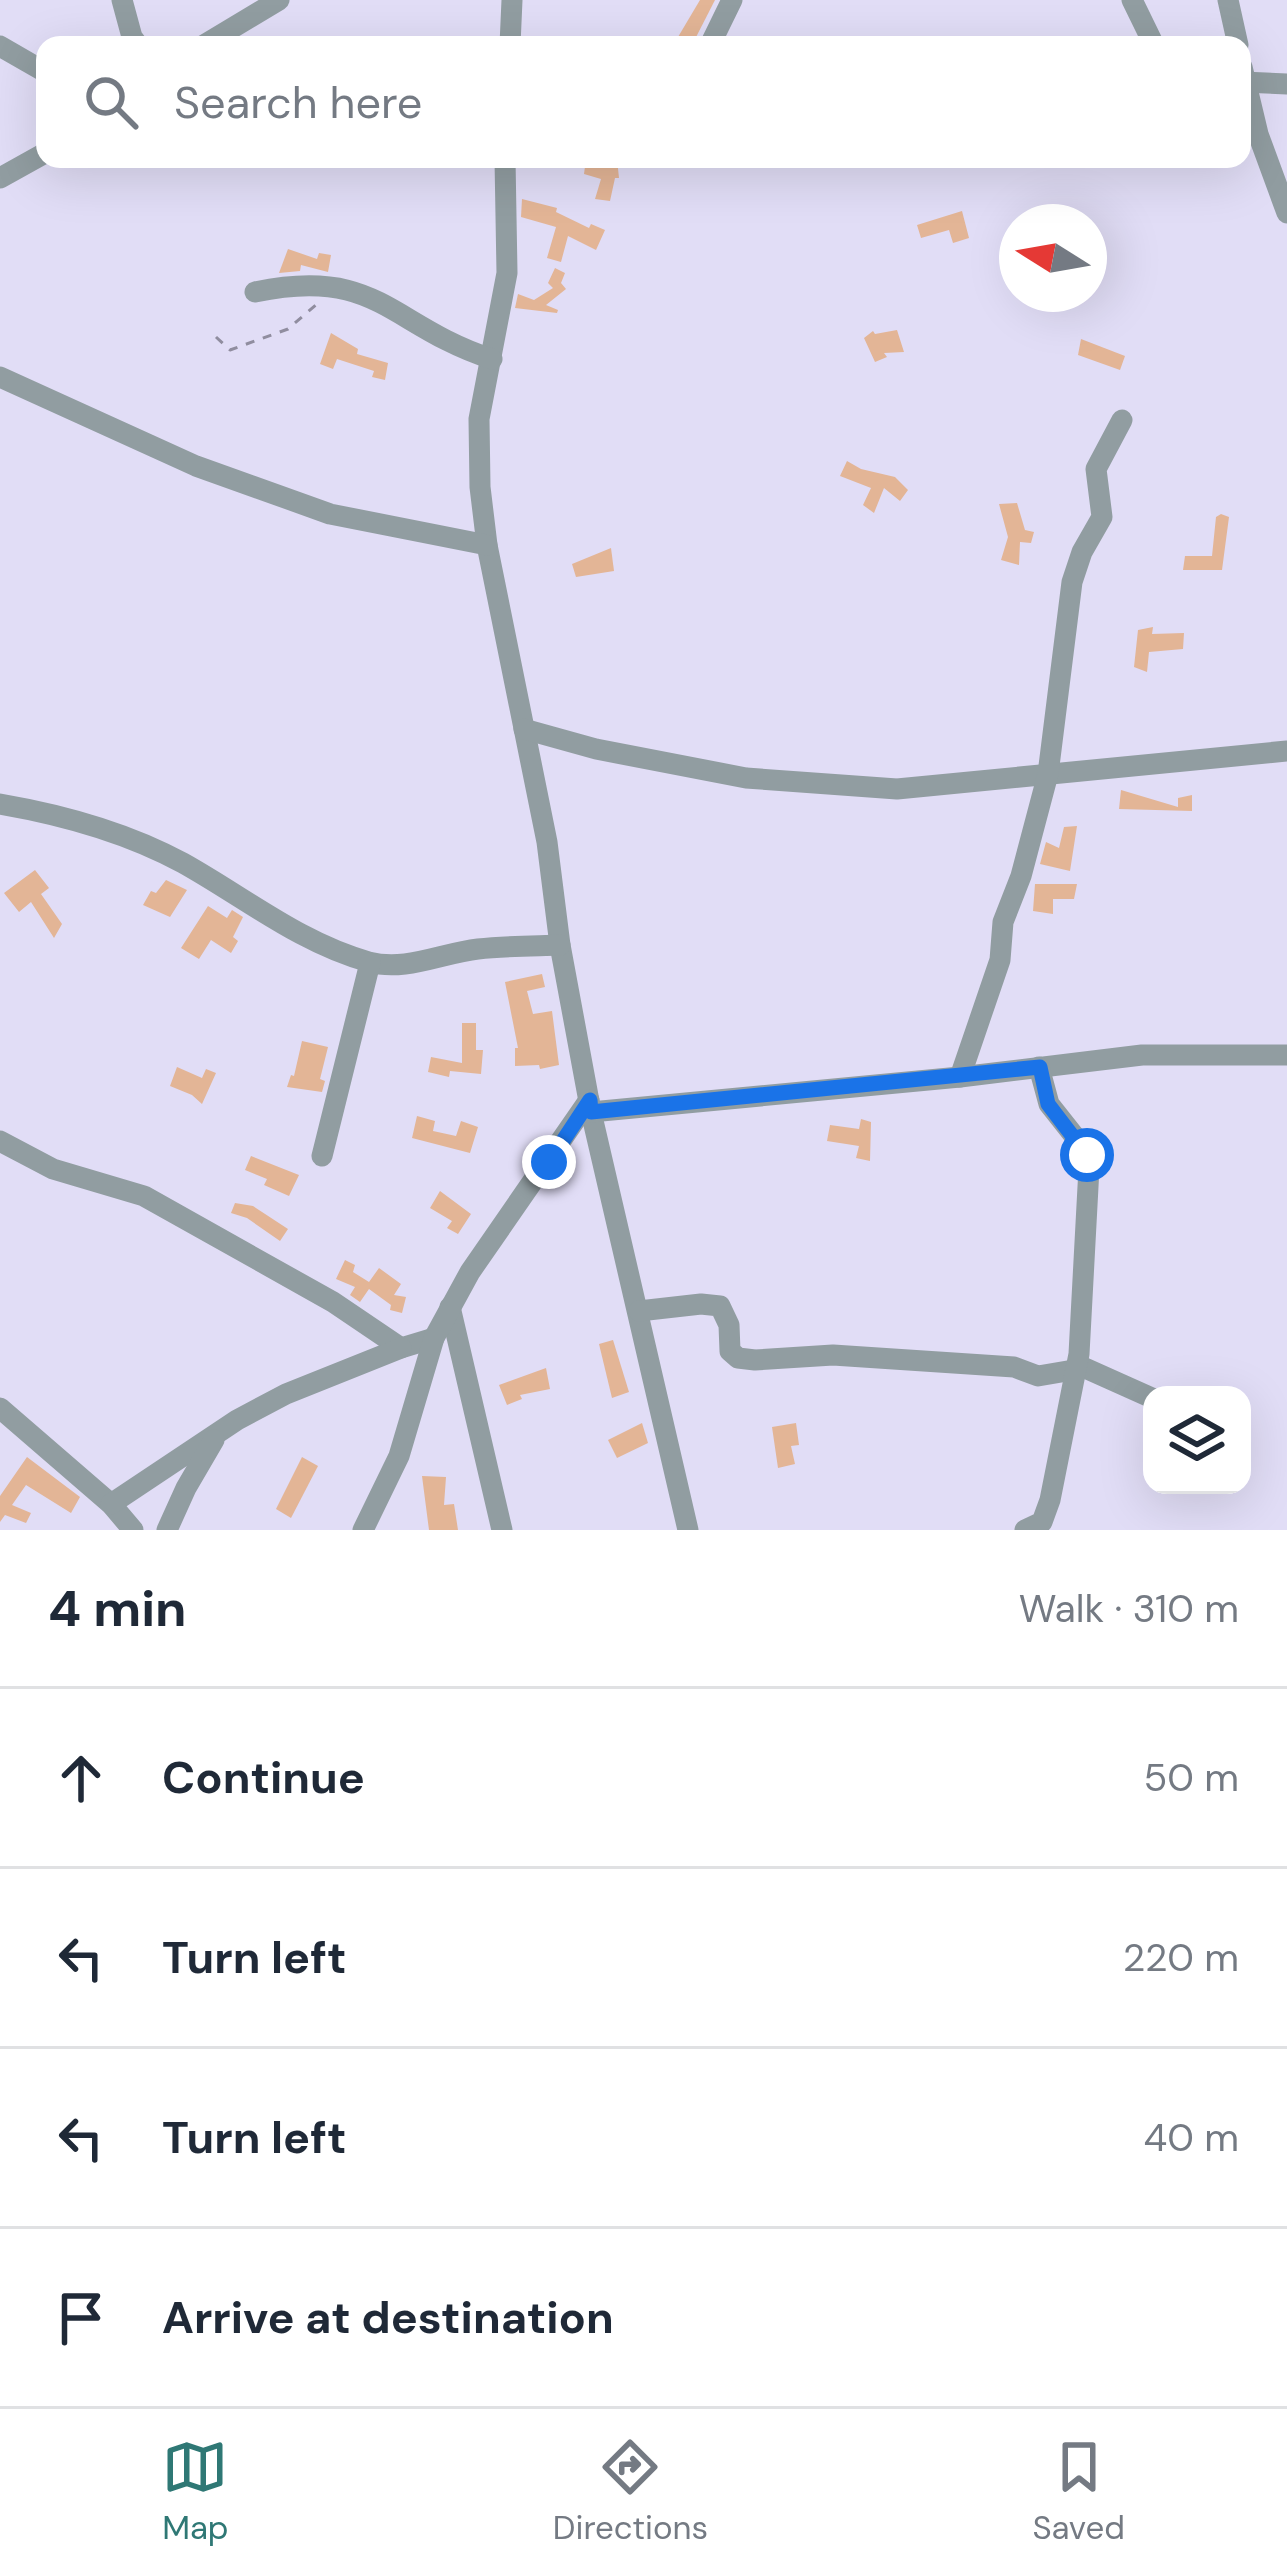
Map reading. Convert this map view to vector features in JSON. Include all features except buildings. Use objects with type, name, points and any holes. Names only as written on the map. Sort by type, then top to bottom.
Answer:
[{"type":"street","points":[[122,0],[132,36]]},
{"type":"street","points":[[219,36],[279,0]]},
{"type":"street","points":[[510,36],[512,0]]},
{"type":"street","points":[[714,36],[732,0]]},
{"type":"street","points":[[1132,0],[1150,36]]},
{"type":"street","points":[[1228,0],[1236,36]]},
{"type":"street","points":[[0,46],[36,67]]},
{"type":"street","points":[[1251,78],[1287,83]]},
{"type":"street","points":[[1251,107],[1287,213]]},
{"type":"street","points":[[0,178],[36,158]]},
{"type":"street","points":[[506,168],[507,273],[479,419],[487,545],[547,842],[560,945],[590,1106],[688,1530]]},
{"type":"street","points":[[255,292],[310,284],[335,285],[374,296],[436,335],[492,359]]},
{"type":"street","points":[[0,376],[196,466],[330,514],[487,545]]},
{"type":"street","points":[[960,1077],[1000,961],[1003,922],[1021,877],[1048,774],[1072,583],[1082,552],[1102,517],[1096,469],[1122,420]]},
{"type":"street","points":[[524,729],[596,749],[746,778],[897,789],[1287,751]]},
{"type":"street","points":[[0,804],[63,814],[116,833],[180,862],[277,922],[370,963],[393,966],[477,950],[560,945]]},
{"type":"street","points":[[322,1156],[370,963]]},
{"type":"street","points":[[364,1530],[399,1456],[434,1338],[470,1272],[590,1106],[960,1077],[1142,1055],[1287,1055]]},
{"type":"street","points":[[1025,1530],[1042,1522],[1050,1500],[1076,1371],[1089,1168],[1083,1148],[1048,1104],[1040,1067]]},
{"type":"street","points":[[0,1141],[53,1169],[129,1191],[178,1214],[333,1302],[400,1348]]},
{"type":"street","points":[[639,1311],[720,1306],[729,1324],[730,1351],[745,1359],[845,1355],[1006,1366],[1039,1376],[1085,1368],[1143,1394]]},
{"type":"street","points":[[451,1307],[502,1530]]},
{"type":"street","points":[[111,1504],[286,1394],[434,1338]]},
{"type":"street","points":[[0,1408],[111,1504],[133,1530]]},
{"type":"street","points":[[167,1530],[219,1432]]},
{"type":"path","points":[[216,337],[230,350],[277,334],[335,285]]},
{"type":"route","points":[[549,1162],[590,1100],[591,1112],[1040,1067],[1048,1104],[1087,1155]]}]
